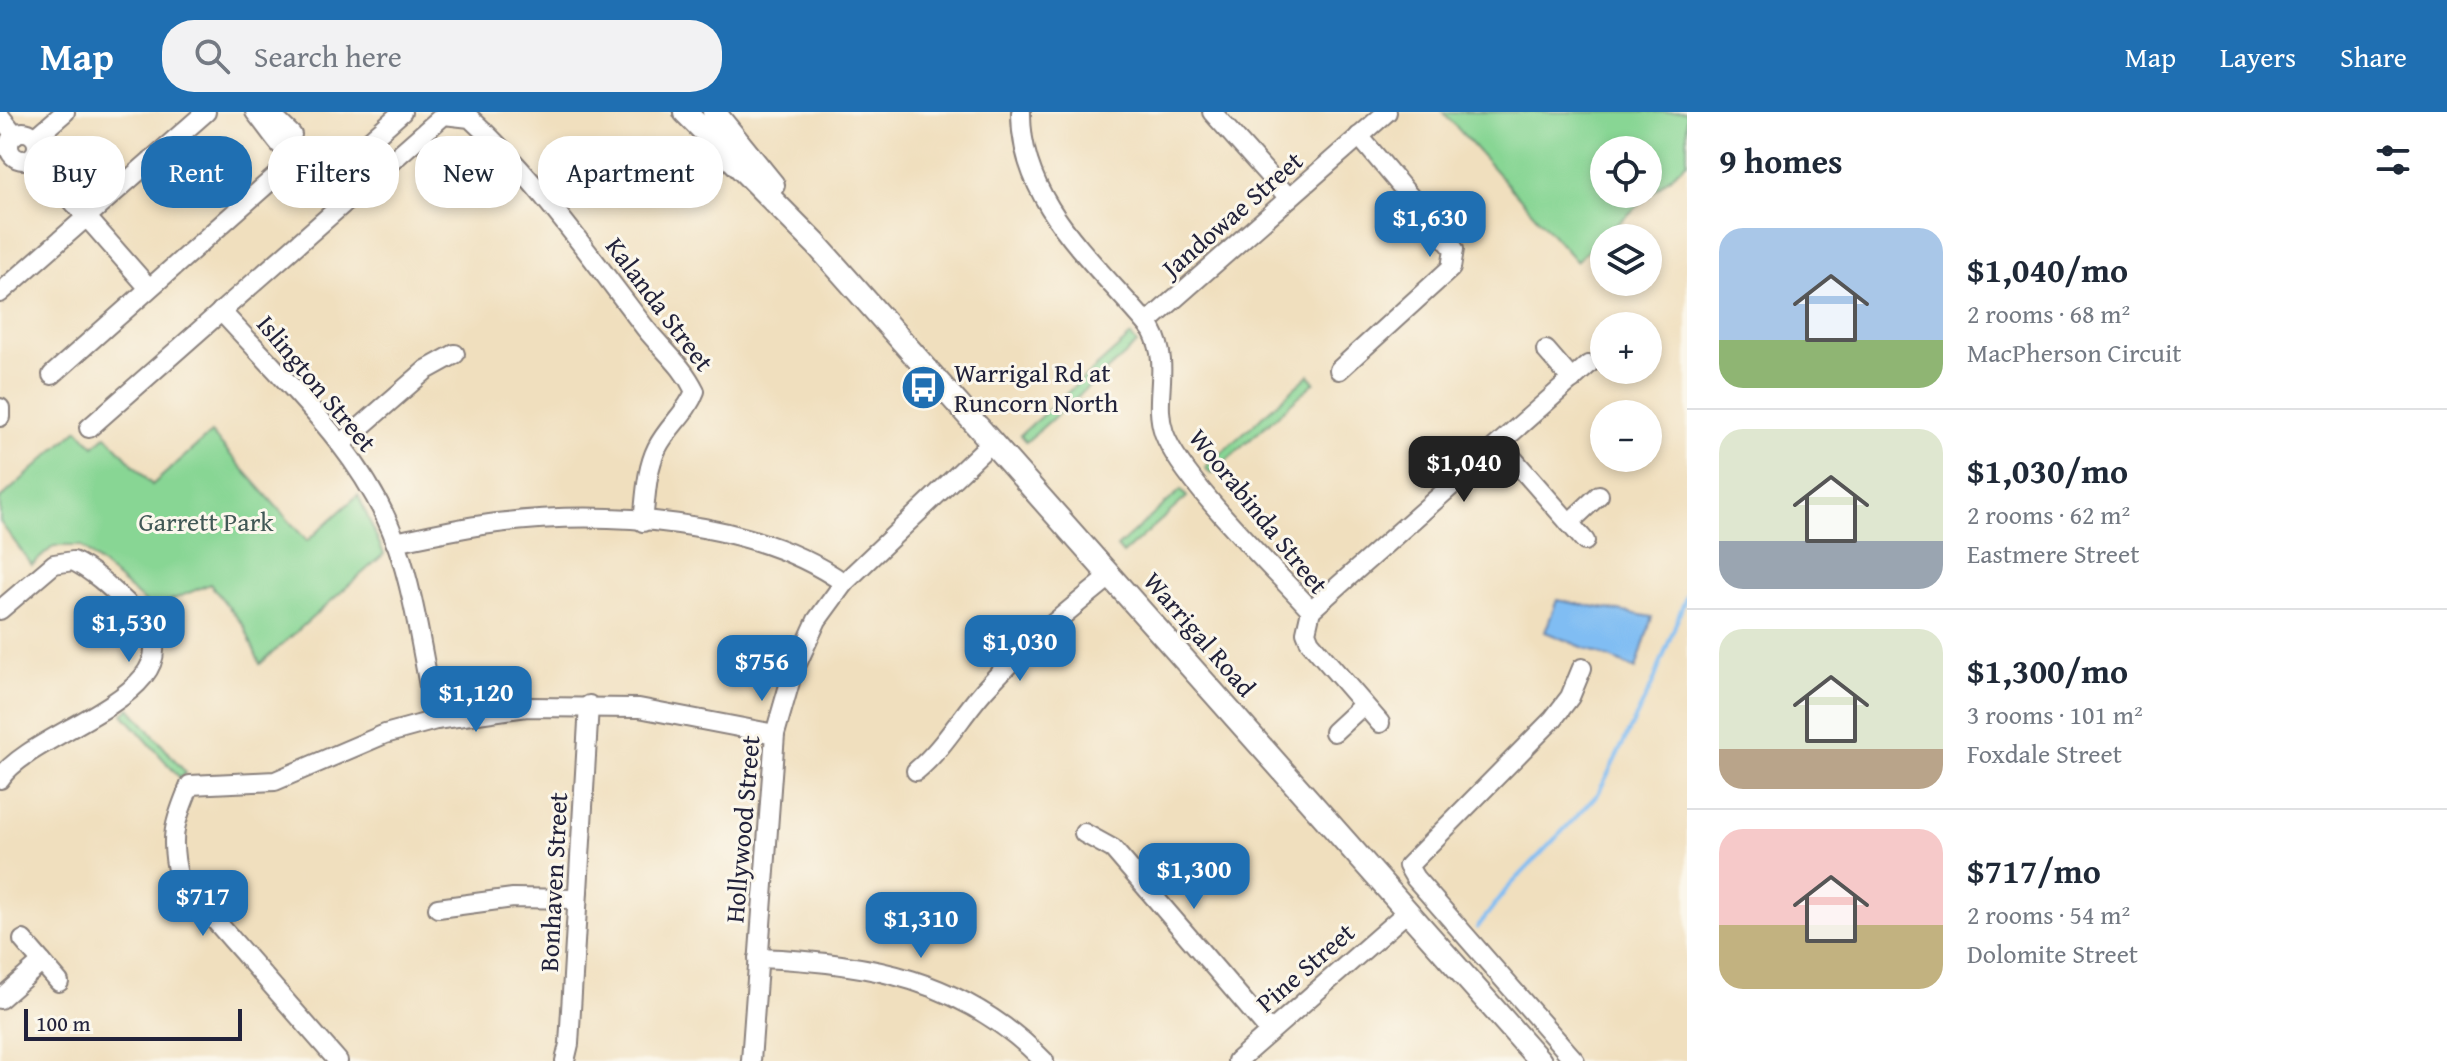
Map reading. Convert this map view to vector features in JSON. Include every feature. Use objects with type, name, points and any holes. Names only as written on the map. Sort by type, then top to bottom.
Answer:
[{"type":"main road","name":"Warrigal Road","points":[[685,112],[816,244],[1540,1061]]},
{"type":"main road","name":"Warrigal Road","points":[[714,112],[742,144],[816,244]]},
{"type":"street","points":[[20,155],[65,112]]},
{"type":"street","points":[[0,293],[206,112]]},
{"type":"street","points":[[255,112],[300,165],[311,171],[327,171],[339,168],[402,112]]},
{"type":"street","points":[[268,112],[292,135]]},
{"type":"street","name":"Woorabinda Street","points":[[1021,112],[1021,135],[1028,165],[1042,199],[1058,222],[1147,323],[1160,343],[1164,361],[1161,411],[1164,433],[1175,453],[1195,481],[1311,610],[1306,632],[1310,642],[1380,723]]},
{"type":"street","points":[[1212,112],[1289,198]]},
{"type":"street","name":"Jandowae Street","points":[[1147,323],[1387,112]]},
{"type":"street","name":"Kalanda Street","points":[[89,428],[444,115],[470,118],[586,248],[649,332],[686,373],[695,391],[688,409],[673,423],[656,449],[648,478],[643,522]]},
{"type":"street","points":[[0,116],[15,135],[26,132],[20,155]]},
{"type":"street","points":[[1339,370],[1451,268],[1454,249],[1359,136]]},
{"type":"street","points":[[20,155],[87,217],[148,287]]},
{"type":"street","points":[[52,375],[268,183]]},
{"type":"street","name":"Islington Street","points":[[221,311],[341,444],[373,493],[395,542],[436,720]]},
{"type":"street","points":[[1546,350],[1572,380]]},
{"type":"street","points":[[341,444],[426,370],[455,354]]},
{"type":"street","points":[[1311,610],[1588,365]]},
{"type":"street","points":[[0,408],[0,417]]},
{"type":"street","name":"Hollywood Street","points":[[751,1061],[775,734],[792,675],[817,620],[844,583],[993,441]]},
{"type":"street","points":[[1500,444],[1585,541]]},
{"type":"street","points":[[1569,523],[1599,495]]},
{"type":"street","points":[[395,542],[497,523],[574,519],[643,522],[722,532],[783,548],[818,564],[844,583]]},
{"type":"street","points":[[0,610],[54,564],[73,561],[138,614],[149,627],[155,650],[150,670],[138,687],[48,741],[0,779]]},
{"type":"street","points":[[916,771],[936,755],[986,688],[1049,626],[1111,576]]},
{"type":"street","points":[[1575,1061],[1415,878],[1408,866],[1553,719],[1570,697],[1582,668]]},
{"type":"street","points":[[338,1061],[179,879],[172,850],[173,824],[190,785],[275,781],[385,734],[436,720],[527,707],[589,705],[639,708],[775,734]]},
{"type":"street","name":"Bonhaven Street","points":[[565,1061],[569,1044],[589,705]]},
{"type":"street","points":[[1334,732],[1363,705]]},
{"type":"street","points":[[1084,833],[1113,849],[1270,1032]]},
{"type":"street","points":[[438,908],[513,898],[577,899]]},
{"type":"street","name":"Pine Street","points":[[1237,1061],[1407,912]]},
{"type":"street","points":[[23,940],[59,982]]},
{"type":"street","points":[[758,958],[828,960],[919,981],[963,1000],[1000,1023],[1044,1061]]},
{"type":"street","points":[[0,999],[42,962]]},
{"type":"green space","points":[[1443,112],[1687,112],[1687,162],[1662,184],[1662,136],[1590,136],[1590,208],[1635,208],[1617,224],[1590,224],[1590,249],[1576,261]]},
{"type":"green space","points":[[1131,336],[1137,344],[1026,442],[1020,435]]},
{"type":"green space","points":[[1309,375],[1315,382],[1211,474],[1205,467]]},
{"type":"green space","name":"Garrett Park","points":[[78,429],[94,446],[106,435],[152,485],[211,433],[307,541],[358,495],[384,554],[260,664],[244,626],[210,584],[152,608],[80,546],[54,546],[32,565],[0,522],[0,499]]},
{"type":"green space","points":[[1181,490],[1187,497],[1123,554],[1117,547]]},
{"type":"green space","points":[[130,708],[186,773],[180,778],[123,714]]},
{"type":"water","points":[[1557,600],[1652,617],[1636,669],[1545,632]]},
{"type":"waterway","points":[[1477,928],[1506,890],[1598,794],[1653,683],[1687,594]]},
{"type":"place","name":"Warrigal Rd at Runcorn North","points":[[923,387]]}]
